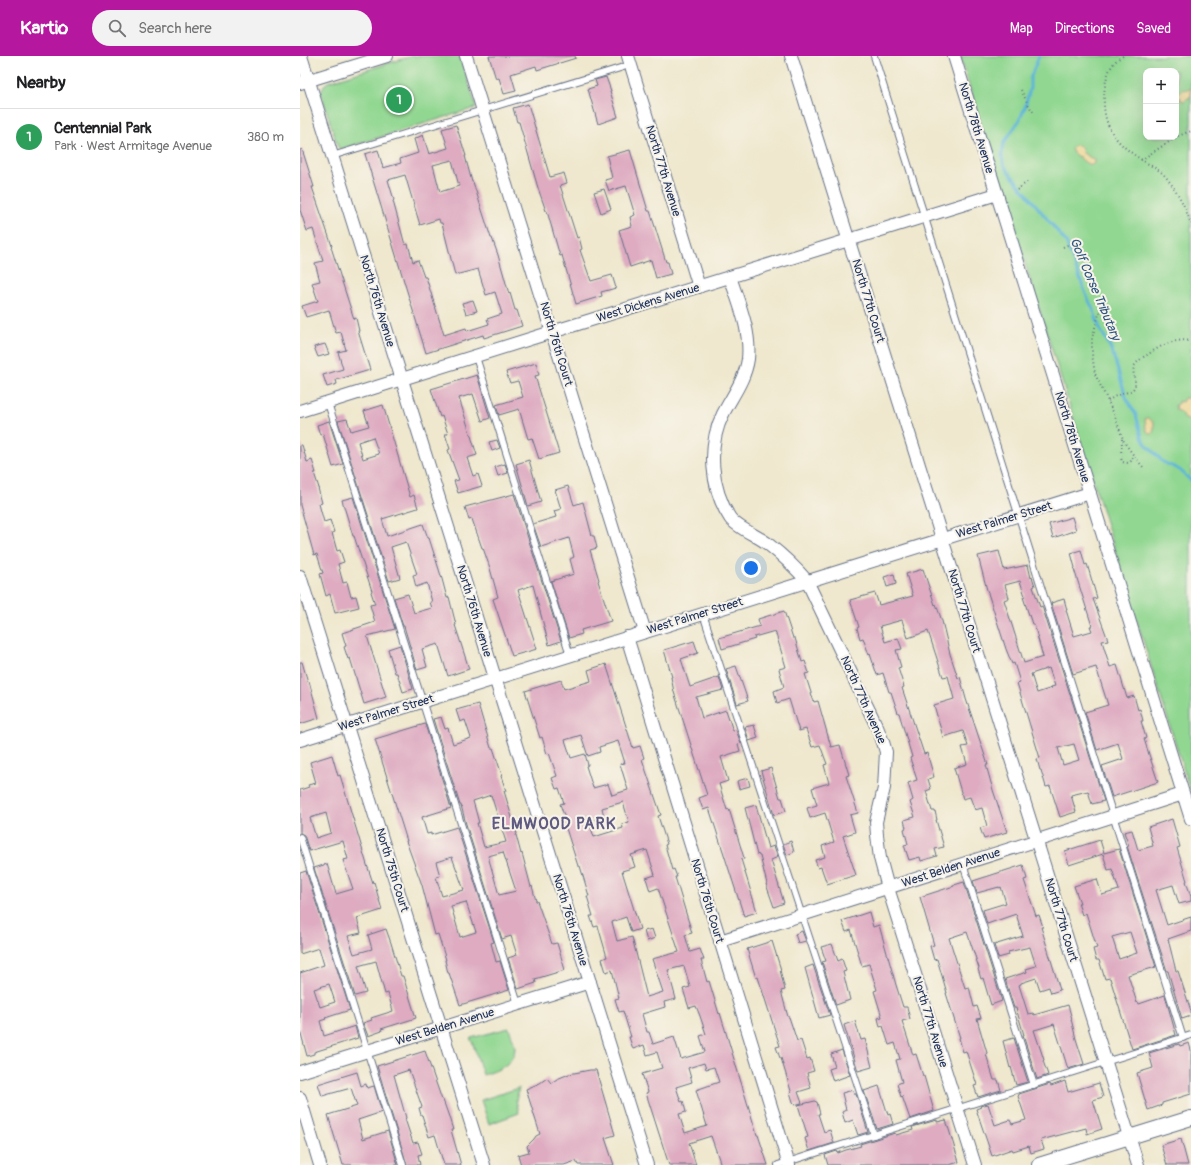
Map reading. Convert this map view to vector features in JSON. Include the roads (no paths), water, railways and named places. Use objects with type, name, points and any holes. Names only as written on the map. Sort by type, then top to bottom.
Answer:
[{"type":"street","name":"North 76th Avenue","points":[[301,56],[304,82],[332,156],[647,1165]]},
{"type":"street","points":[[304,82],[386,56]]},
{"type":"street","name":"North 76th Court","points":[[466,56],[645,632]]},
{"type":"street","name":"North 77th Court","points":[[791,56],[1138,1165]]},
{"type":"street","name":"North 78th Avenue","points":[[954,56],[1191,819]]},
{"type":"street","name":"North 77th Avenue","points":[[629,60],[699,287]]},
{"type":"street","name":"West Dickens Avenue","points":[[300,411],[997,194]]},
{"type":"street","name":"North 77th Avenue","points":[[730,277],[746,324],[749,342],[748,360],[744,376],[723,415],[716,432],[713,456],[714,474],[719,495],[732,520],[781,554],[807,581],[883,742],[886,752],[884,788],[876,822],[880,858],[888,888],[975,1165]]},
{"type":"street","name":"West Palmer Street","points":[[300,740],[1090,493]]},
{"type":"street","name":"North 75th Court","points":[[300,576],[484,1165]]},
{"type":"street","name":"North 76th Court","points":[[627,637],[720,941],[785,1164]]},
{"type":"street","name":"West Belden Avenue","points":[[720,941],[1183,794]]},
{"type":"street","name":"West Belden Avenue","points":[[300,1072],[590,982]]},
{"type":"street","points":[[300,1098],[320,1165]]},
{"type":"street","points":[[1039,1165],[1056,1163],[1129,1137],[1191,1118]]},
{"type":"lane","points":[[874,56],[1183,1038]]},
{"type":"lane","points":[[332,156],[483,110],[629,60]]},
{"type":"lane","points":[[476,356],[570,655]]},
{"type":"lane","points":[[328,403],[518,1004]]},
{"type":"lane","points":[[703,614],[874,1135]]},
{"type":"lane","points":[[300,837],[403,1165]]},
{"type":"lane","points":[[964,864],[1034,1085]]},
{"type":"lane","points":[[785,1164],[1191,1035]]},
{"type":"waterway","name":"Golf Corse Tributary","points":[[1039,56],[1030,79],[1030,88],[1025,107],[1019,121],[1003,146],[1003,163],[1066,242],[1100,329],[1113,354],[1126,397],[1136,415],[1142,437],[1146,444],[1163,462],[1180,470],[1191,481]]},
{"type":"place","name":"Centennial Park","points":[[399,100]]},
{"type":"district","name":"ELMWOOD PARK","points":[[554,824]]}]
